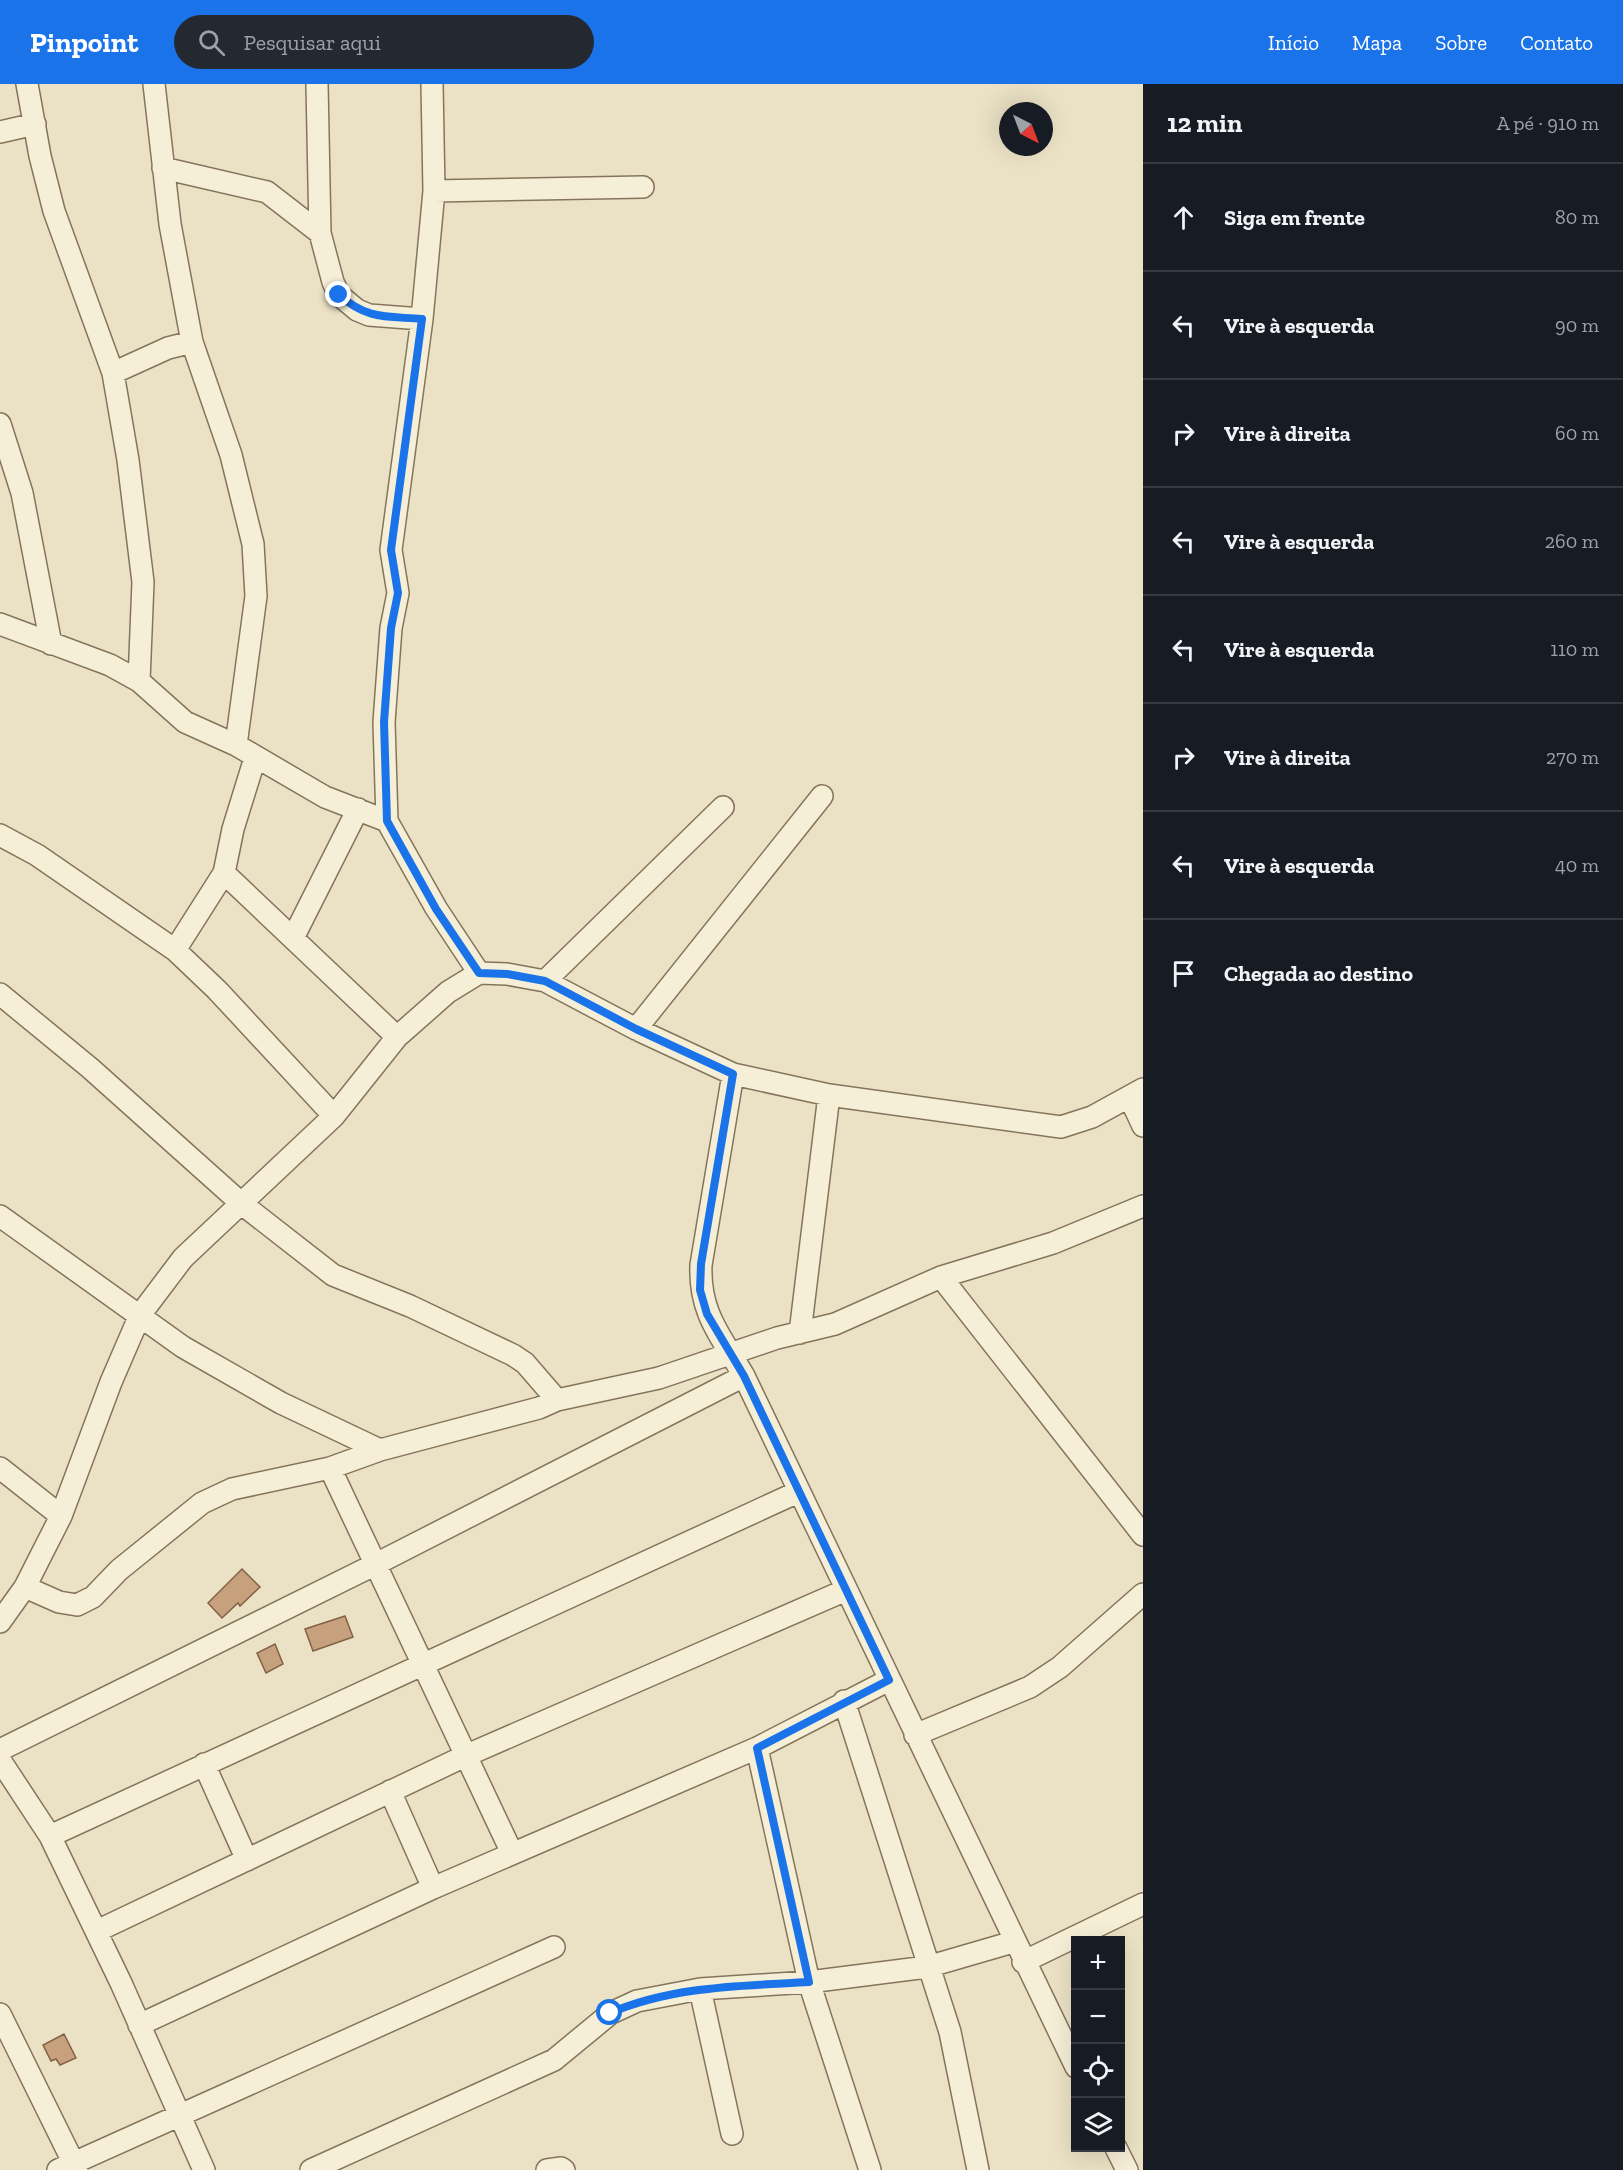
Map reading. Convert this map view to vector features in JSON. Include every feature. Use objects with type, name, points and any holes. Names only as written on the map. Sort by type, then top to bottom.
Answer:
[{"type":"street","points":[[27,84],[54,211],[113,373],[128,460],[142,582],[139,681]]},
{"type":"street","points":[[154,84],[170,224],[192,342],[231,455],[253,544],[256,596],[236,745]]},
{"type":"street","points":[[316,84],[320,233],[333,282],[339,295],[357,310],[369,315],[422,319]]},
{"type":"street","points":[[432,84],[434,191],[422,319],[391,550],[398,593],[391,628],[384,722],[387,821],[436,909],[479,973]]},
{"type":"street","points":[[0,132],[35,124]]},
{"type":"street","points":[[163,168],[267,192],[320,233]]},
{"type":"street","points":[[434,191],[643,187]]},
{"type":"street","points":[[113,373],[168,348],[192,342]]},
{"type":"street","points":[[0,424],[22,493],[51,644]]},
{"type":"street","points":[[0,624],[110,665],[139,681],[185,722],[236,745],[325,797],[387,821]]},
{"type":"street","points":[[175,950],[224,873],[233,829],[255,758]]},
{"type":"street","points":[[636,1029],[822,796]]},
{"type":"street","points":[[545,981],[723,807]]},
{"type":"street","points":[[293,938],[358,809]]},
{"type":"street","points":[[0,835],[36,855],[175,950],[217,990],[334,1116]]},
{"type":"street","points":[[224,873],[397,1037]]},
{"type":"street","points":[[0,1622],[25,1587],[62,1516],[111,1382],[141,1315],[183,1258],[334,1116],[397,1037],[448,992],[479,973],[507,974],[545,981],[636,1029],[733,1074],[829,1095],[1061,1127],[1092,1117],[1136,1093],[1143,1126]]},
{"type":"street","points":[[0,994],[90,1068],[242,1204],[333,1275],[410,1306],[513,1355],[525,1364],[557,1400]]},
{"type":"street","points":[[733,1074],[701,1264],[700,1290],[707,1314],[744,1376],[1013,1942],[1071,2057]]},
{"type":"street","points":[[800,1333],[829,1095]]},
{"type":"street","points":[[25,1587],[58,1602],[77,1605],[93,1597],[119,1570],[202,1503],[232,1489],[330,1468],[380,1450],[539,1408],[557,1400],[659,1378],[731,1354],[835,1324],[941,1277],[1053,1243],[1143,1206]]},
{"type":"street","points":[[0,1215],[183,1347],[281,1403],[380,1450]]},
{"type":"street","points":[[941,1277],[1143,1535]]},
{"type":"street","points":[[204,2170],[97,1931],[50,1836],[1,1762],[376,1564],[744,1376]]},
{"type":"street","points":[[0,1468],[62,1516]]},
{"type":"street","points":[[330,1468],[512,1853]]},
{"type":"street","points":[[50,1836],[798,1492]]},
{"type":"street","points":[[97,1931],[465,1756],[846,1590]]},
{"type":"street","points":[[915,1735],[1030,1687],[1060,1667],[1143,1594]]},
{"type":"street","points":[[139,2025],[433,1888],[757,1748],[843,1701],[889,1680]]},
{"type":"street","points":[[843,1701],[927,1967],[950,2032],[978,2170]]},
{"type":"street","points":[[757,1748],[809,1982],[870,2170]]},
{"type":"street","points":[[204,1764],[247,1860]]},
{"type":"street","points":[[390,1791],[433,1888]]},
{"type":"street","points":[[1023,1962],[1141,1908]]},
{"type":"street","points":[[311,2170],[554,2060],[610,2013],[637,2001],[700,1989],[809,1982],[927,1967],[1013,1942]]},
{"type":"street","points":[[0,2014],[69,2168],[180,2114],[554,1947]]},
{"type":"street","points":[[700,1989],[732,2134]]},
{"type":"street","points":[[1118,2152],[1127,2170]]},
{"type":"street","points":[[547,2170],[561,2168],[564,2170]]},
{"type":"building","points":[[242,1569],[260,1587],[240,1606],[238,1603],[222,1618],[208,1603]]},
{"type":"building","points":[[345,1616],[353,1637],[313,1651],[305,1629]]},
{"type":"building","points":[[275,1644],[283,1664],[266,1673],[257,1653]]},
{"type":"building","points":[[64,2034],[76,2058],[60,2065],[56,2059],[51,2061],[43,2045]]},
{"type":"route","points":[[339,295],[357,310],[369,315],[422,319],[391,550],[398,593],[391,628],[384,722],[387,821],[436,909],[479,973],[507,974],[545,981],[636,1029],[733,1074],[701,1264],[700,1290],[707,1314],[744,1376],[889,1680],[843,1701],[757,1748],[809,1982],[700,1989],[637,2001],[610,2013]]}]
